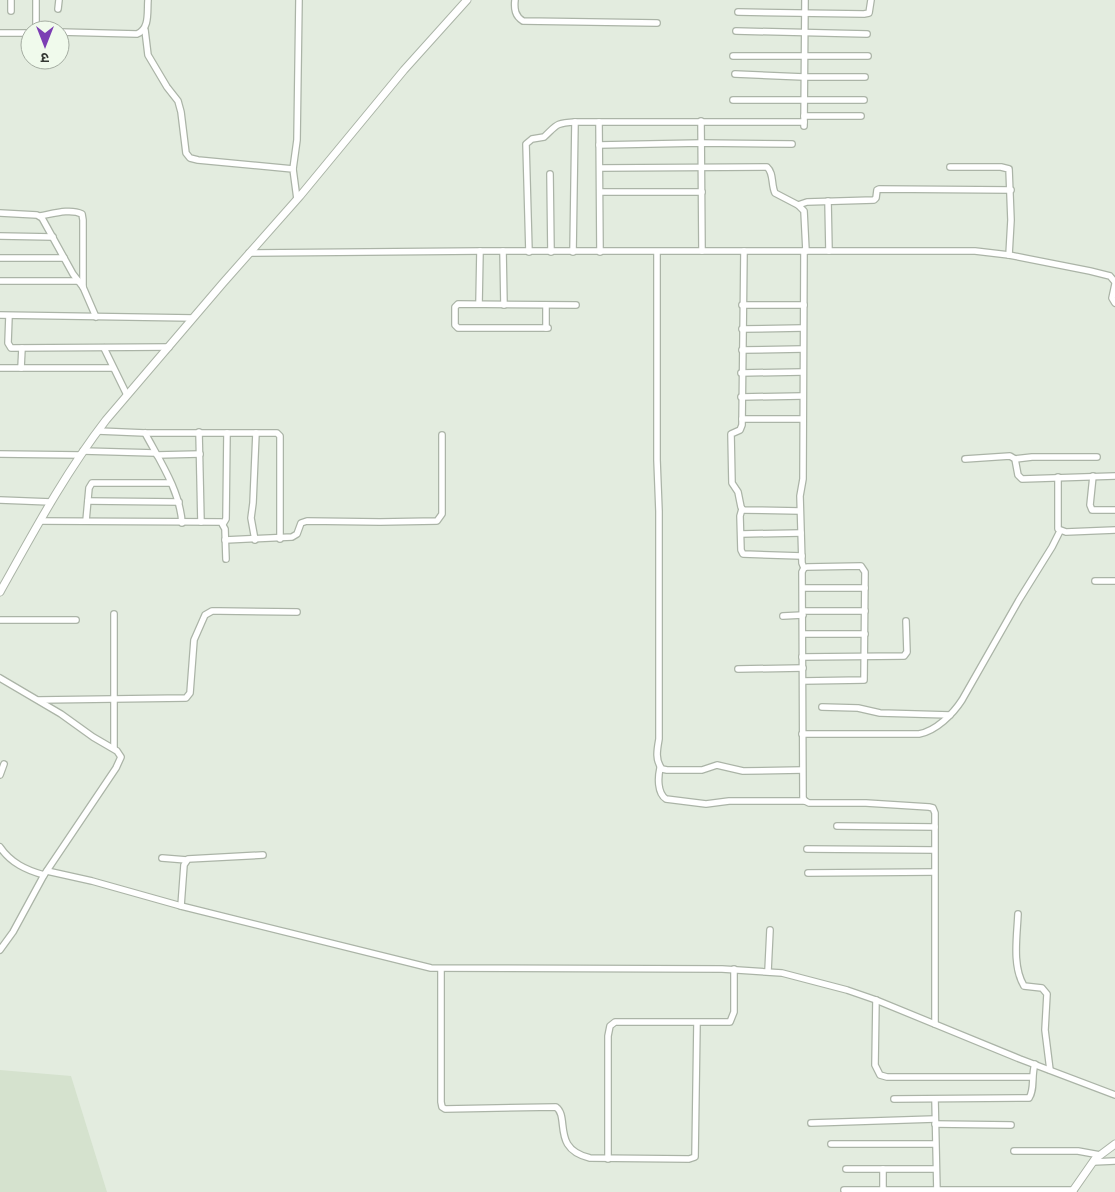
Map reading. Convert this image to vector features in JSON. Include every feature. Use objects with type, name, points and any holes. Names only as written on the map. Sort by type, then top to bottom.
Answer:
[{"type":"street","points":[[11,0],[11,11]]},
{"type":"street","points":[[36,0],[36,20]]},
{"type":"street","points":[[58,9],[59,0]]},
{"type":"street","points":[[148,0],[145,30],[148,55],[167,87],[178,101],[186,153],[190,158],[293,169]]},
{"type":"street","points":[[297,199],[293,169],[297,140],[299,0]]},
{"type":"street","points":[[0,592],[51,502],[81,453],[98,431],[297,199],[404,70],[467,0]]},
{"type":"street","points":[[515,0],[514,9],[516,15],[523,21],[657,23]]},
{"type":"street","points":[[804,121],[805,0]]},
{"type":"street","points":[[738,12],[867,14],[870,9],[871,0]]},
{"type":"street","points":[[70,32],[132,35],[145,30]]},
{"type":"street","points":[[736,31],[867,34]]},
{"type":"street","points":[[0,33],[20,33]]},
{"type":"street","points":[[733,56],[868,56]]},
{"type":"street","points":[[735,74],[866,77]]},
{"type":"street","points":[[733,100],[864,100]]},
{"type":"street","points":[[529,252],[526,144],[532,139],[544,138],[558,124],[575,122],[804,121],[861,116]]},
{"type":"street","points":[[701,121],[702,251]]},
{"type":"street","points":[[573,252],[575,122]]},
{"type":"street","points":[[599,122],[600,252]]},
{"type":"street","points":[[599,145],[792,144]]},
{"type":"street","points":[[600,168],[767,167],[771,172],[775,193],[798,205],[805,214],[802,349],[803,479],[800,496],[804,568],[802,572],[802,785],[805,802]]},
{"type":"street","points":[[950,167],[1007,168],[1010,172],[1012,220],[1009,255]]},
{"type":"street","points":[[550,174],[551,252]]},
{"type":"street","points":[[798,205],[806,202],[874,200],[877,190],[880,189],[1011,190]]},
{"type":"street","points":[[600,192],[702,192]]},
{"type":"street","points":[[828,201],[828,251]]},
{"type":"street","points":[[0,213],[40,216],[68,212],[82,214],[83,287]]},
{"type":"street","points":[[40,216],[73,274],[83,287],[96,317]]},
{"type":"street","points":[[0,236],[53,237]]},
{"type":"street","points":[[479,304],[480,251]]},
{"type":"street","points":[[504,251],[504,305]]},
{"type":"street","points":[[744,251],[742,419],[740,430],[732,432],[731,436],[732,483],[738,492],[742,510],[740,516],[741,550],[744,554],[802,556]]},
{"type":"street","points":[[249,253],[975,251],[1009,255],[1100,273],[1113,278],[1115,283],[1112,298],[1115,303]]},
{"type":"street","points":[[657,252],[657,460],[660,602],[659,739],[656,751],[660,768],[660,791],[666,799],[706,804],[723,802],[866,803],[929,806],[934,810],[935,1024]]},
{"type":"street","points":[[0,258],[64,258]]},
{"type":"street","points":[[0,282],[78,281]]},
{"type":"street","points":[[546,305],[547,328],[456,327],[456,305],[479,304],[576,305]]},
{"type":"street","points":[[742,305],[804,306]]},
{"type":"street","points":[[0,316],[193,318]]},
{"type":"street","points":[[9,316],[8,346],[11,348],[169,347]]},
{"type":"street","points":[[742,329],[803,328]]},
{"type":"street","points":[[21,368],[22,348]]},
{"type":"street","points":[[104,348],[127,395]]},
{"type":"street","points":[[742,350],[802,349]]},
{"type":"street","points":[[0,368],[113,368]]},
{"type":"street","points":[[742,373],[802,372]]},
{"type":"street","points":[[741,397],[802,396]]},
{"type":"street","points":[[742,419],[802,419]]},
{"type":"street","points":[[98,431],[277,433],[280,438],[280,539]]},
{"type":"street","points":[[199,432],[201,522]]},
{"type":"street","points":[[145,433],[179,502],[182,523]]},
{"type":"street","points":[[226,559],[224,524],[226,519],[227,433]]},
{"type":"street","points":[[255,540],[251,518],[256,433]]},
{"type":"street","points":[[225,540],[294,537],[297,534],[300,523],[305,521],[437,521],[442,514],[442,435]]},
{"type":"street","points":[[0,454],[200,454]]},
{"type":"street","points":[[966,459],[1010,456],[1014,459],[1032,457],[1097,457]]},
{"type":"street","points":[[1014,459],[1018,475],[1022,479],[1115,476]]},
{"type":"street","points":[[1093,476],[1090,505],[1092,510],[1115,510]]},
{"type":"street","points":[[1058,477],[1057,527],[1060,531]]},
{"type":"street","points":[[86,520],[90,486],[94,483],[170,483]]},
{"type":"street","points":[[0,500],[51,502]]},
{"type":"street","points":[[88,501],[179,502]]},
{"type":"street","points":[[742,510],[800,512]]},
{"type":"street","points":[[40,521],[216,522],[224,524]]},
{"type":"street","points":[[1060,531],[1115,530]]},
{"type":"street","points":[[802,734],[919,734],[934,728],[950,715],[962,700],[1018,600],[1060,531]]},
{"type":"street","points":[[741,534],[802,533]]},
{"type":"street","points":[[803,681],[862,680],[865,677],[865,572],[862,566],[804,568]]},
{"type":"street","points":[[1095,581],[1115,581]]},
{"type":"street","points":[[802,588],[865,588]]},
{"type":"street","points":[[37,700],[188,697],[190,693],[193,642],[206,613],[241,610],[297,612]]},
{"type":"street","points":[[783,616],[803,613],[865,610]]},
{"type":"street","points":[[114,614],[114,748]]},
{"type":"street","points":[[0,620],[76,620]]},
{"type":"street","points":[[802,657],[902,656],[906,654],[906,621]]},
{"type":"street","points":[[803,634],[865,634]]},
{"type":"street","points":[[738,669],[802,668]]},
{"type":"street","points":[[0,678],[62,714],[93,737],[114,748],[121,757],[116,768],[46,874],[0,950]]},
{"type":"street","points":[[822,708],[858,708],[880,713],[938,713],[950,715]]},
{"type":"street","points":[[0,775],[4,764]]},
{"type":"street","points":[[660,768],[664,770],[698,770],[720,765],[749,771],[802,770]]},
{"type":"street","points":[[837,826],[935,827]]},
{"type":"street","points":[[0,847],[11,861],[28,870],[92,881],[181,906],[259,924],[392,959],[441,969],[734,969],[792,974],[876,1000],[1115,1094]]},
{"type":"street","points":[[807,849],[934,850]]},
{"type":"street","points":[[162,858],[187,860],[194,858],[263,855]]},
{"type":"street","points":[[181,906],[184,865],[187,860]]},
{"type":"street","points":[[808,873],[934,872]]},
{"type":"street","points":[[1018,914],[1018,974],[1024,986],[1042,988],[1047,994],[1046,1030],[1050,1070]]},
{"type":"street","points":[[768,971],[770,930]]},
{"type":"street","points":[[441,969],[440,1075],[442,1107],[446,1109],[556,1107],[561,1113],[564,1138],[572,1148],[586,1157],[689,1159],[695,1157],[697,1023]]},
{"type":"street","points":[[608,1158],[608,1036],[610,1026],[615,1022],[726,1023],[732,1019],[734,1012],[734,969]]},
{"type":"street","points":[[876,1000],[875,1066],[880,1075],[887,1077],[1032,1078]]},
{"type":"street","points":[[894,1099],[1028,1098],[1032,1093],[1032,1078],[1035,1064]]},
{"type":"street","points":[[935,1099],[937,1191]]},
{"type":"street","points":[[811,1123],[935,1122],[1011,1125]]},
{"type":"street","points":[[830,1144],[935,1144]]},
{"type":"street","points":[[844,1190],[1073,1191],[1093,1162],[1115,1144]]},
{"type":"street","points":[[1014,1151],[1078,1150],[1100,1155]]},
{"type":"street","points":[[1093,1162],[1115,1161]]},
{"type":"street","points":[[846,1169],[936,1169]]},
{"type":"street","points":[[883,1169],[883,1190]]},
{"type":"shaded area","points":[[0,1070],[71,1076],[107,1192],[0,1192]]}]
